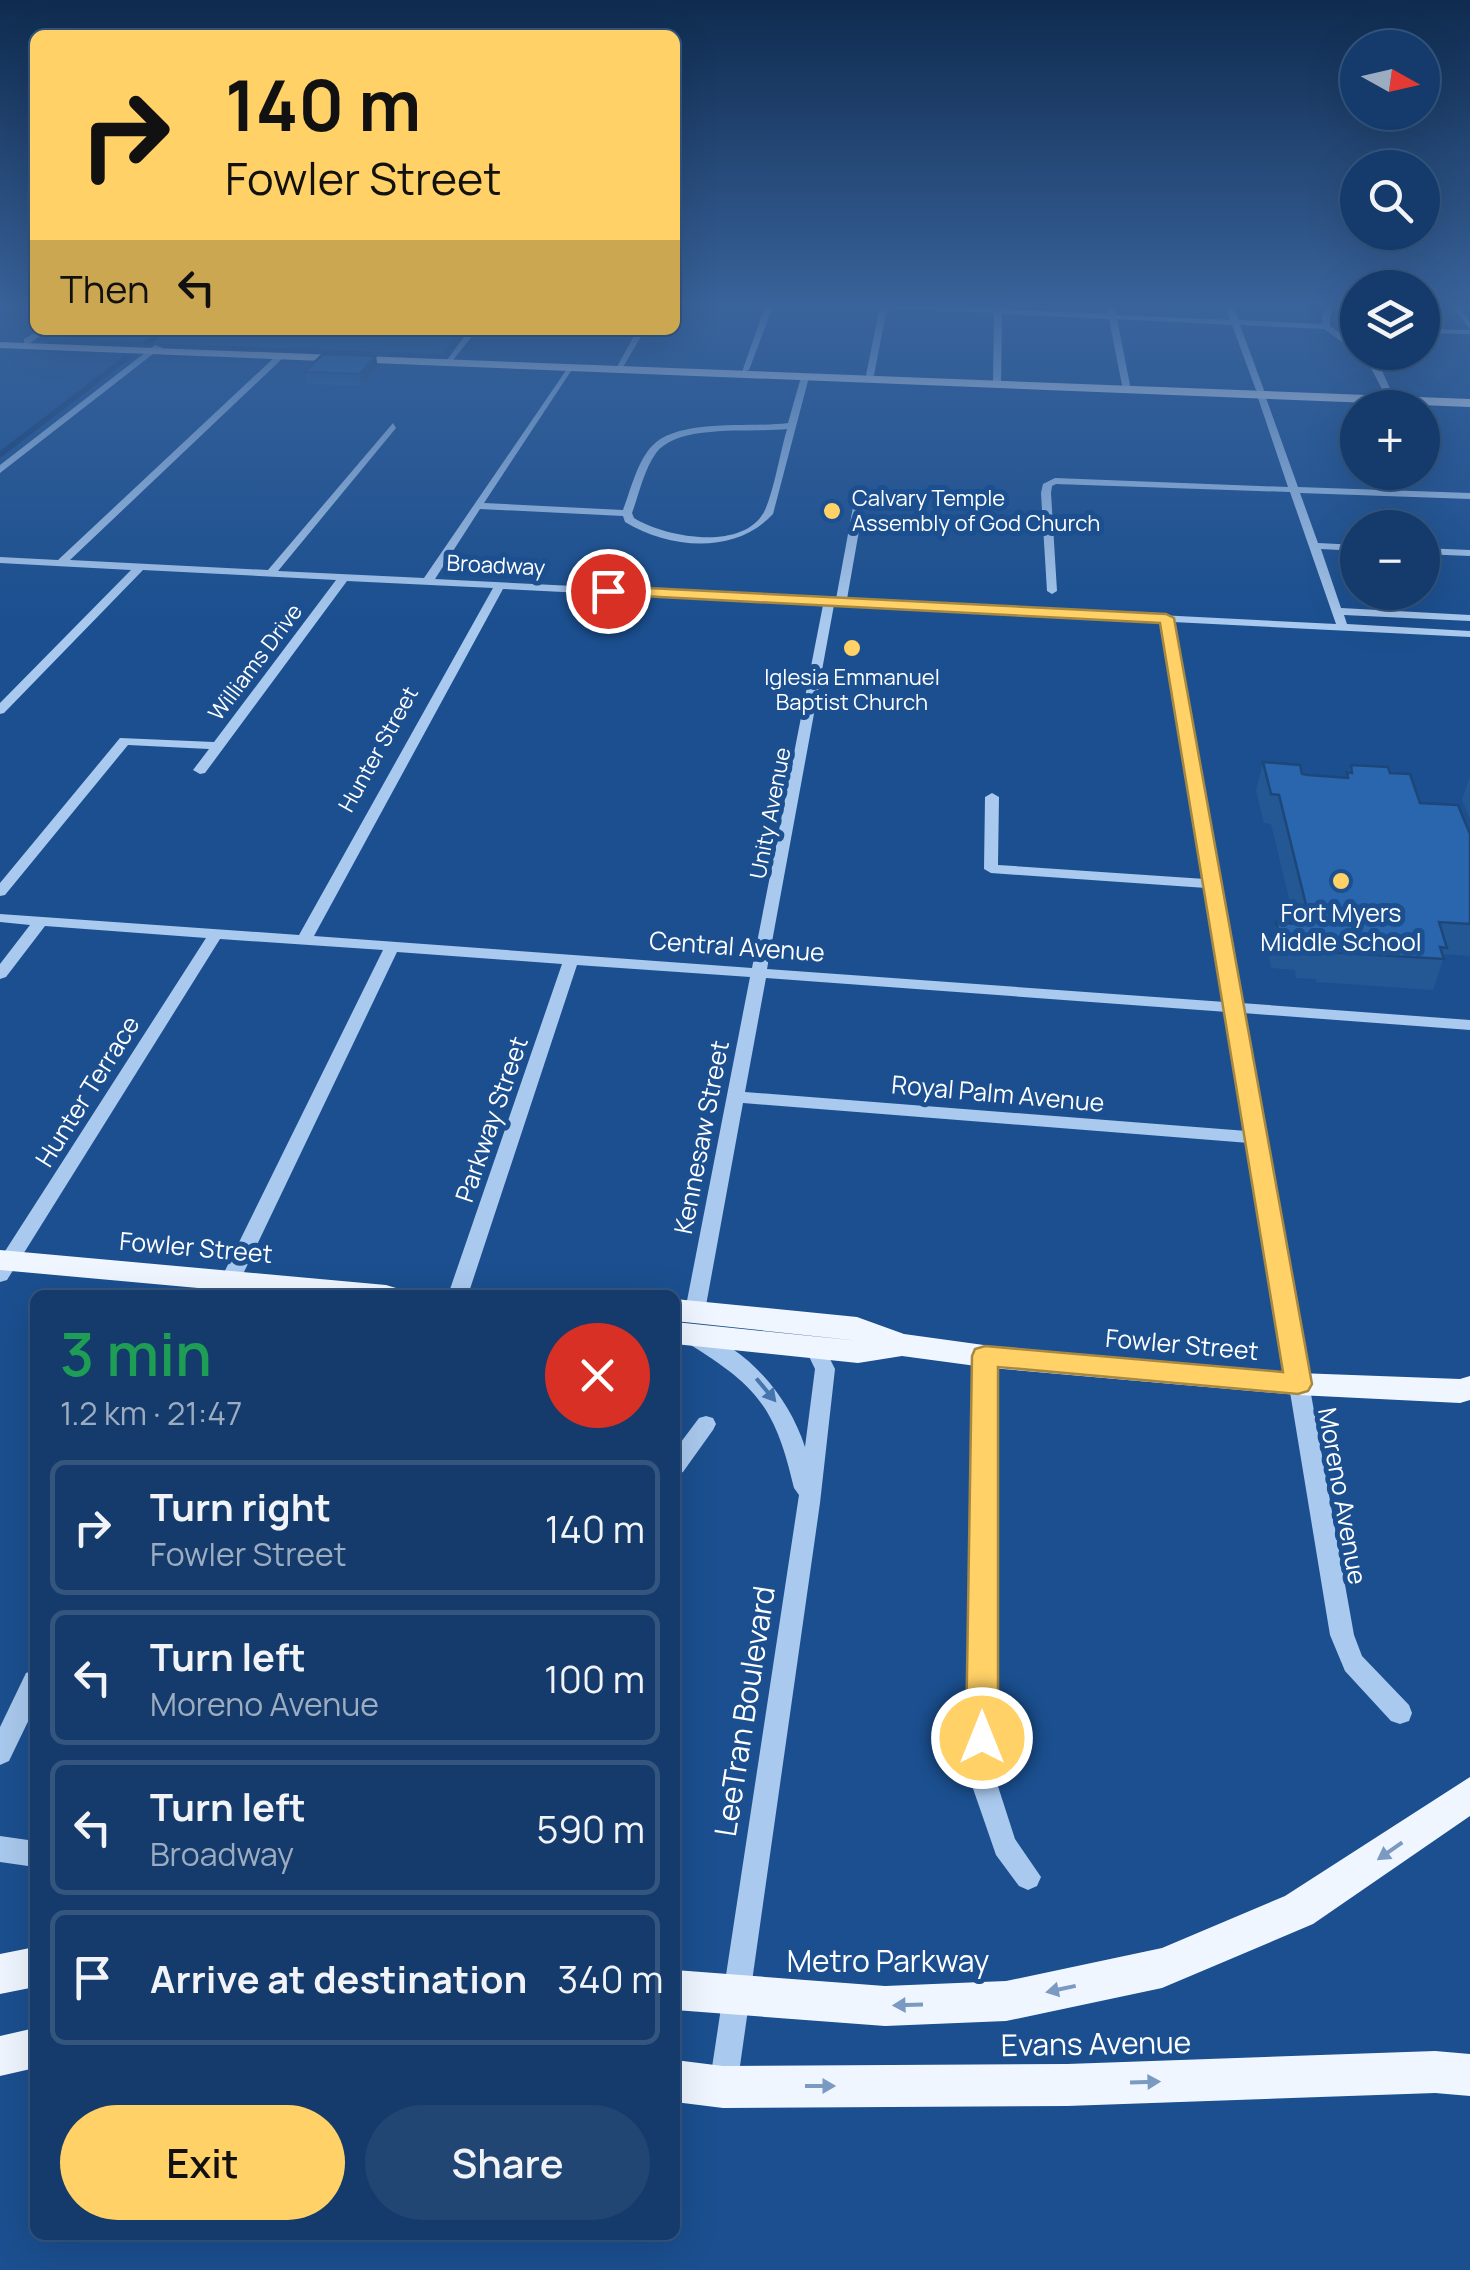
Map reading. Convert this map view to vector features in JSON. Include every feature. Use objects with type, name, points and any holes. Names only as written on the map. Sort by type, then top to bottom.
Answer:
[{"type":"main road","name":"Fowler Street","points":[[3,1265],[272,1290]]},
{"type":"main road","name":"Fowler Street","points":[[683,1322],[811,1335],[858,1352],[900,1345],[1298,1384],[1467,1391]]},
{"type":"main road","name":"Metro Parkway","points":[[680,1991],[885,2006],[1006,2001],[1162,1968],[1299,1910],[1470,1796]]},
{"type":"main road","points":[[0,1974],[30,1969]]},
{"type":"main road","points":[[0,2056],[30,2049]]},
{"type":"main road","name":"Evans Avenue","points":[[723,2087],[1068,2085],[1435,2072],[1470,2075]]},
{"type":"main road","points":[[680,2082],[723,2087]]},
{"type":"street","points":[[0,470],[74,412]]},
{"type":"street","points":[[60,563],[221,412]]},
{"type":"street","points":[[427,582],[539,412]]},
{"type":"street","points":[[476,506],[627,513],[640,528],[672,538],[717,538],[755,527],[768,514],[796,412]]},
{"type":"street","points":[[1267,412],[1342,628]]},
{"type":"street","points":[[627,513],[653,452],[663,441],[702,430],[762,431],[792,425]]},
{"type":"street","points":[[271,574],[393,426]]},
{"type":"street","points":[[1052,591],[1048,487],[1056,481],[1470,496]]},
{"type":"street","name":"Unity Avenue","points":[[761,973],[835,602],[858,508],[872,494]]},
{"type":"street","points":[[1314,546],[1340,547]]},
{"type":"street","points":[[1440,552],[1470,553]]},
{"type":"street","name":"Broadway","points":[[2,562],[1470,634]]},
{"type":"street","points":[[0,710],[140,567]]},
{"type":"street","name":"Williams Drive","points":[[200,770],[343,578]]},
{"type":"street","name":"Hunter Street","points":[[304,940],[500,585]]},
{"type":"street","points":[[1338,610],[1470,618]]},
{"type":"street","name":"Moreno Avenue","points":[[1166,618],[1342,1636],[1353,1663],[1400,1713]]},
{"type":"street","points":[[0,892],[124,741],[218,746]]},
{"type":"street","points":[[992,797],[991,870],[1212,884]]},
{"type":"street","name":"Central Avenue","points":[[0,918],[1470,1025]]},
{"type":"street","points":[[0,974],[41,921]]},
{"type":"street","name":"Hunter Terrace","points":[[3,1265],[216,934]]},
{"type":"street","points":[[226,1288],[392,946]]},
{"type":"street","name":"Parkway Street","points":[[460,1290],[571,959]]},
{"type":"street","name":"Kennesaw Street","points":[[683,1322],[761,973]]},
{"type":"street","name":"Royal Palm Avenue","points":[[736,1097],[1256,1138]]},
{"type":"street","points":[[683,1322],[765,1386],[784,1413],[808,1503]]},
{"type":"street","name":"LeeTran Boulevard","points":[[723,2087],[825,1369],[811,1335]]},
{"type":"street","points":[[985,1356],[982,1777],[1005,1846],[1028,1878]]},
{"type":"street","points":[[680,1459],[706,1424]]},
{"type":"street","points":[[0,1753],[30,1691]]},
{"type":"street","points":[[0,1850],[30,1853]]},
{"type":"building","points":[[1263,762],[1300,765],[1302,774],[1348,778],[1351,765],[1388,767],[1390,773],[1410,774],[1420,803],[1458,805],[1470,834],[1470,924],[1439,922],[1447,948],[1440,947],[1444,959],[1325,952],[1325,948],[1305,947],[1303,939],[1280,938],[1276,922],[1299,924],[1298,916],[1309,917],[1279,795],[1271,794]]},
{"type":"waterway","points":[[0,455],[56,412]]},
{"type":"place","name":"Calvary Temple Assembly of God Church","points":[[832,511]]},
{"type":"place","name":"Iglesia Emmanuel Baptist Church","points":[[852,648]]},
{"type":"place","name":"Fort Myers Middle School","points":[[1341,881]]},
{"type":"route","points":[[608,591],[1166,618],[1298,1384],[985,1356],[982,1738]]}]
